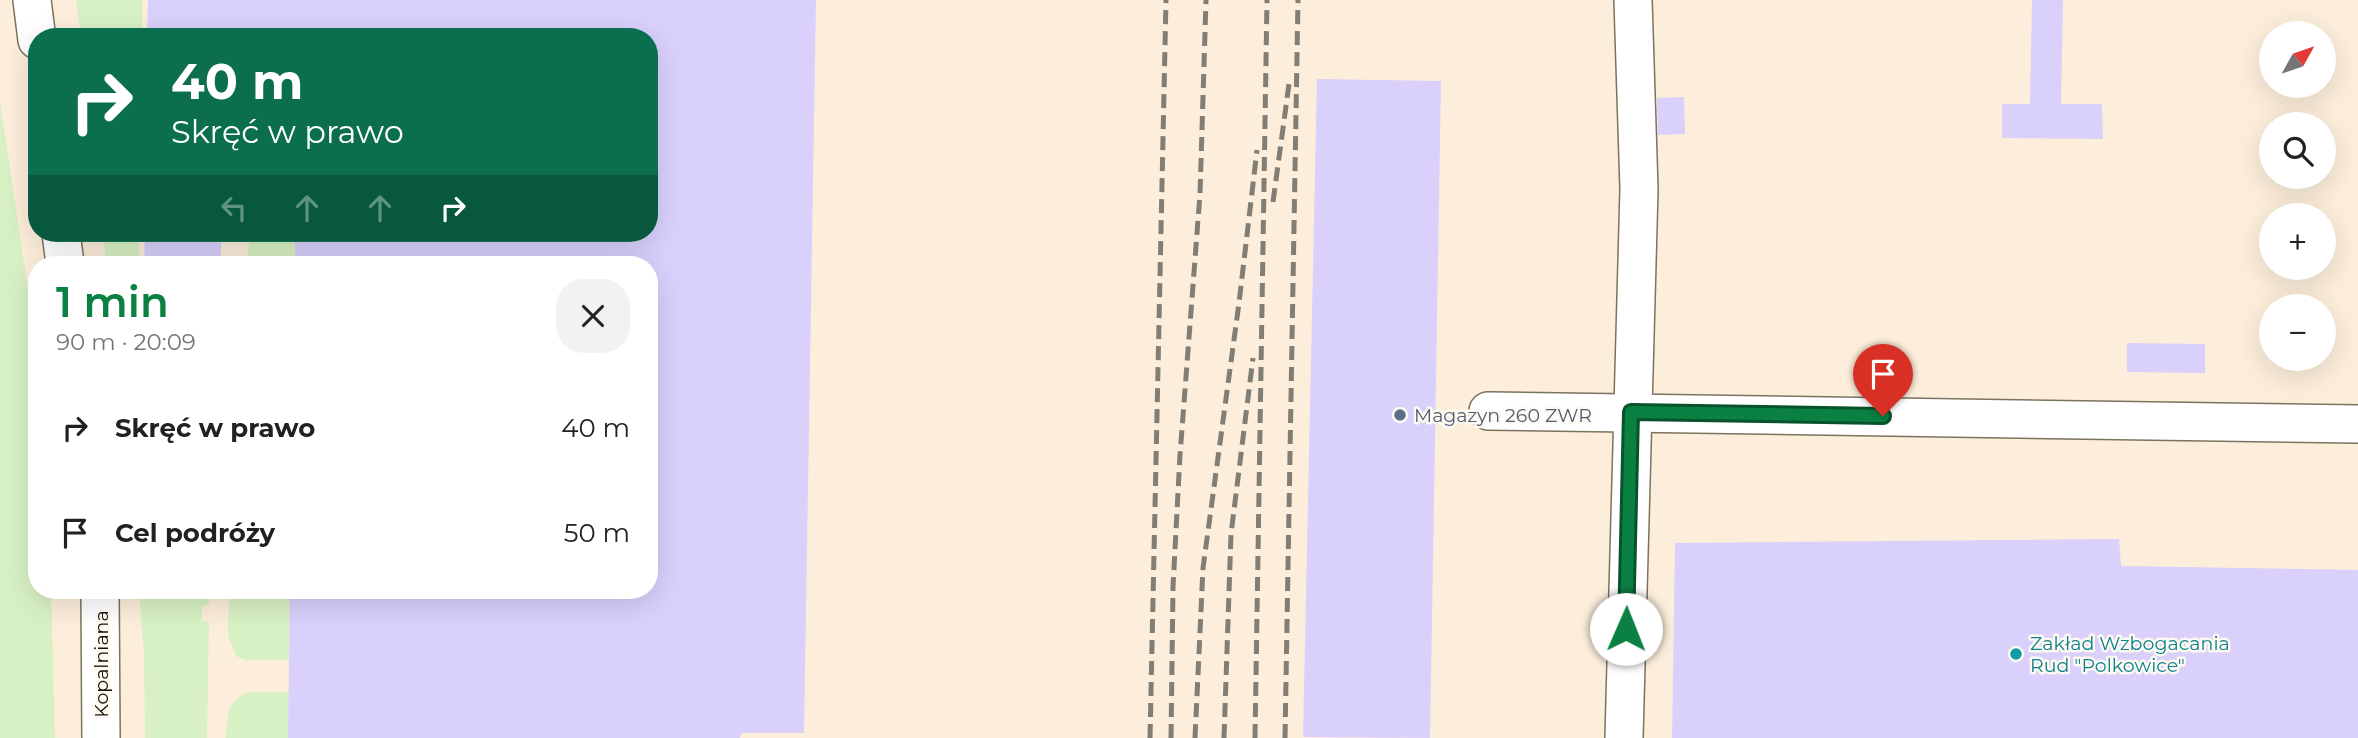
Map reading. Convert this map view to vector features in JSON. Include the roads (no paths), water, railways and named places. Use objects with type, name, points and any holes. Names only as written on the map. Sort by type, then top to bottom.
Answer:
[{"type":"street","points":[[32,0],[36,28]]},
{"type":"street","points":[[1624,738],[1639,189],[1633,0]]},
{"type":"street","points":[[1488,411],[2358,424]]},
{"type":"street","name":"Kopalniana","points":[[100,599],[101,738]]},
{"type":"railway","points":[[1150,738],[1166,0]]},
{"type":"railway","points":[[1171,738],[1173,587],[1200,194],[1206,0]]},
{"type":"railway","points":[[1255,738],[1267,0]]},
{"type":"railway","points":[[1285,738],[1298,0]]},
{"type":"railway","points":[[1273,202],[1289,84]]},
{"type":"railway","points":[[1195,738],[1203,568],[1257,150]]},
{"type":"railway","points":[[1224,738],[1231,534],[1253,358]]},
{"type":"place","name":"Magazyn 260 ZWR","points":[[1400,415]]},
{"type":"place","name":"Zakład Wzbogacania Rud \"Polkowice\"","points":[[2016,654]]}]
